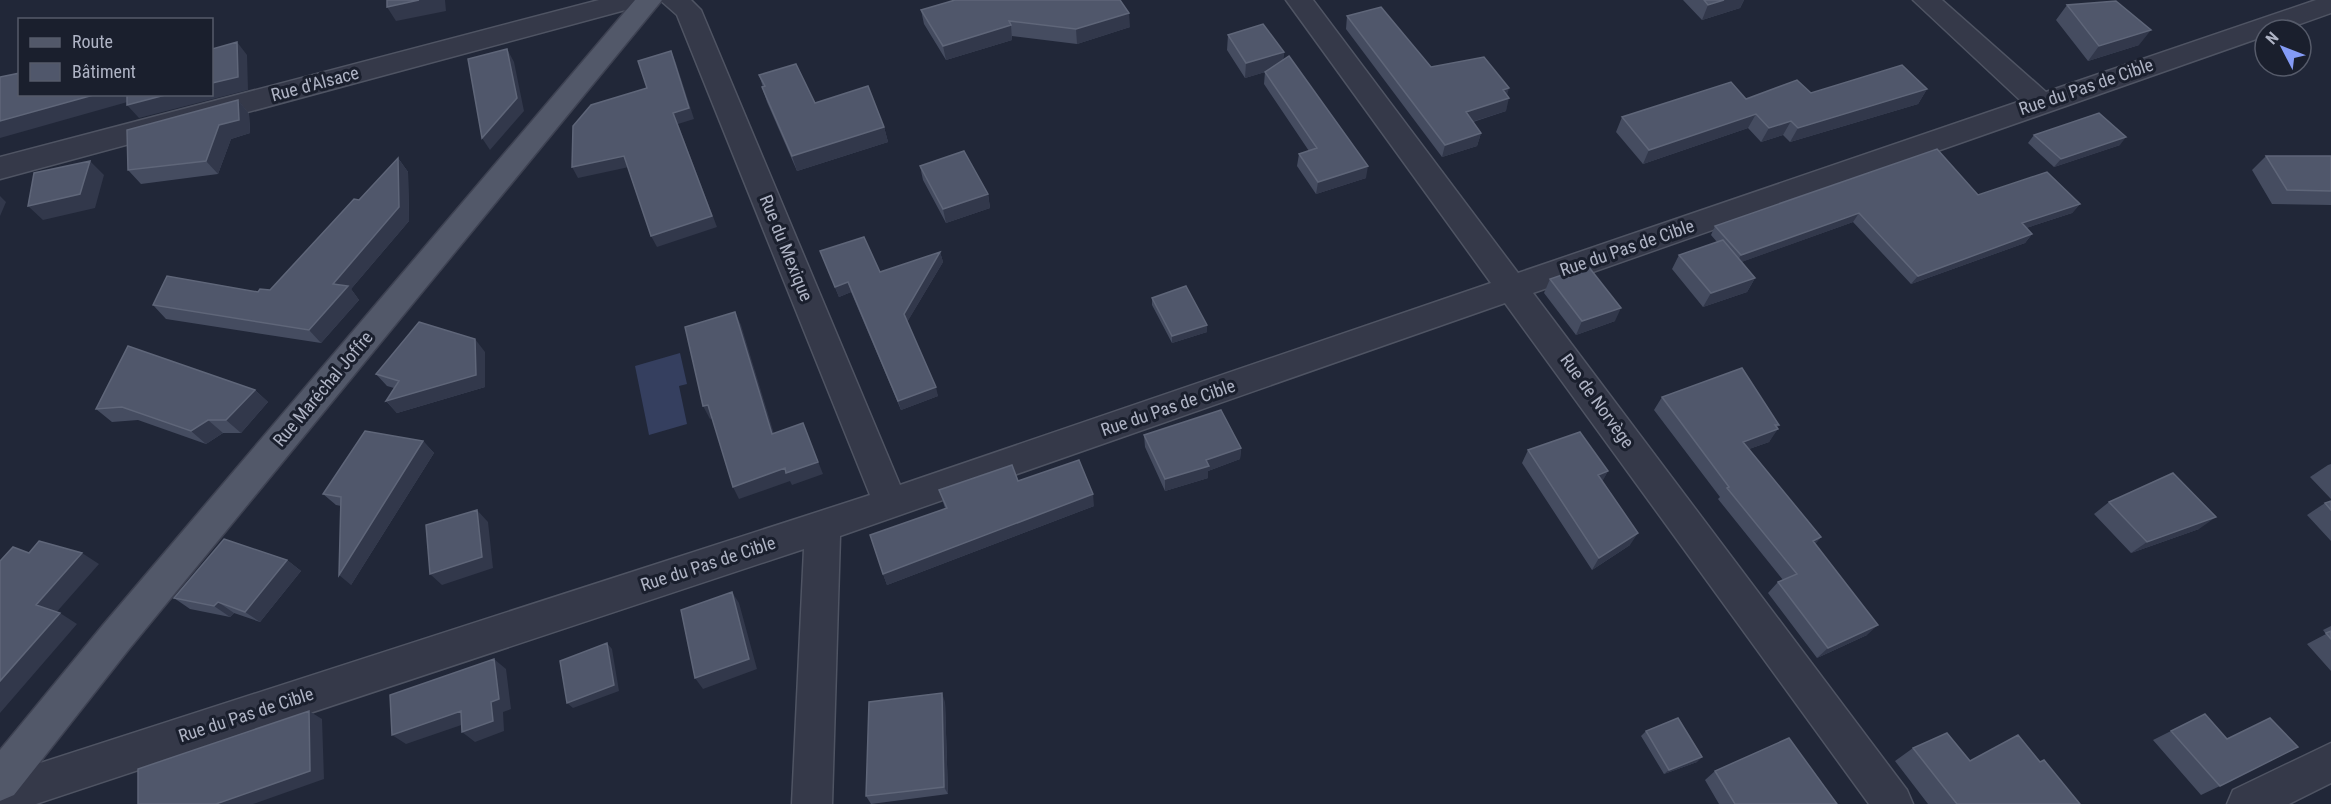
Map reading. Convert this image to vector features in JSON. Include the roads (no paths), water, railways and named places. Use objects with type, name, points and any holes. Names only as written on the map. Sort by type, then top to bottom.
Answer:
[{"type":"main road","name":"Rue Maréchal Joffre","points":[[0,781],[116,637],[649,0]]},
{"type":"street","name":"Rue d'Alsace","points":[[0,168],[631,0]]},
{"type":"street","name":"Rue du Mexique","points":[[673,0],[688,10],[890,503]]},
{"type":"street","name":"Rue de Norvège","points":[[1299,0],[1893,804]]},
{"type":"street","points":[[1926,0],[2041,103]]},
{"type":"street","name":"Rue du Pas de Cible","points":[[0,796],[823,527],[2331,4]]},
{"type":"street","points":[[812,804],[823,527]]},
{"type":"street","points":[[2247,804],[2331,762]]},
{"type":"water","points":[[680,353],[687,384],[679,386],[687,424],[649,435],[635,366]]}]
